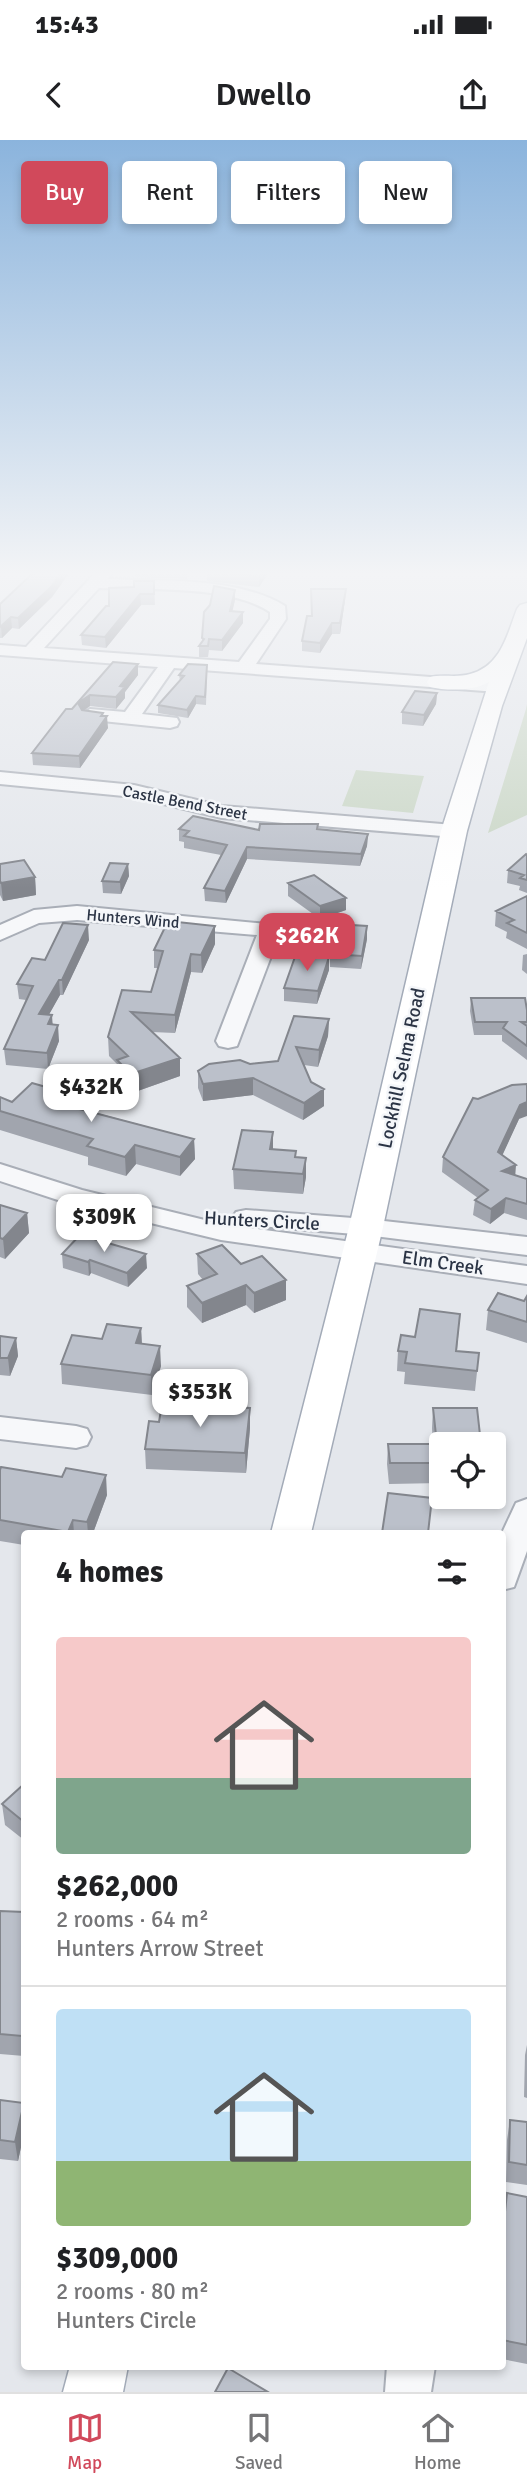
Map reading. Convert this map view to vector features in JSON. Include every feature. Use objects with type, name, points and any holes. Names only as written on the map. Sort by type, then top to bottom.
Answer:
[{"type":"main road","points":[[438,682],[475,681],[481,677]]},
{"type":"main road","name":"Lockhill Selma Road","points":[[292,1530],[362,1239],[454,831],[502,677]]},
{"type":"main road","points":[[438,682],[478,696],[482,701],[486,722]]},
{"type":"main road","points":[[93,2392],[98,2370]]},
{"type":"street","points":[[130,719],[159,677]]},
{"type":"street","points":[[375,677],[498,687]]},
{"type":"street","points":[[90,715],[170,722]]},
{"type":"street","name":"Castle Bend Street","points":[[0,778],[134,791],[222,812],[454,831]]},
{"type":"street","name":"Hunters Wind","points":[[0,933],[34,917],[77,913],[270,930],[228,1041]]},
{"type":"street","name":"Hunters Circle","points":[[0,1172],[72,1196],[221,1232],[362,1239]]},
{"type":"street","name":"Elm Creek","points":[[362,1239],[527,1246]]},
{"type":"street","name":"Elm Creek","points":[[362,1239],[527,1275]]},
{"type":"street","points":[[0,1427],[76,1437]]},
{"type":"street","points":[[506,1563],[527,1511]]},
{"type":"green space","points":[[527,704],[527,815],[488,833],[526,709]]},
{"type":"green space","points":[[356,770],[424,776],[413,813],[342,806]]},
{"type":"building","points":[[100,677],[127,677],[120,686],[125,687],[116,697],[90,695],[78,703],[82,710],[107,716],[79,756],[32,753],[66,709],[72,709]]},
{"type":"building","points":[[183,677],[206,677],[205,697],[196,696],[187,710],[158,705]]},
{"type":"building","points":[[415,691],[437,693],[424,715],[402,712]]},
{"type":"building","points":[[193,816],[259,830],[260,824],[318,824],[317,829],[368,834],[361,854],[247,847],[225,891],[204,888],[227,845],[184,836],[189,831],[179,829]]},
{"type":"building","points":[[526,854],[527,880],[520,878],[524,875],[508,870]]},
{"type":"building","points":[[24,860],[35,877],[1,883],[0,864]]},
{"type":"building","points":[[110,863],[128,864],[120,882],[102,881]]},
{"type":"building","points":[[314,875],[346,898],[320,906],[288,883]]},
{"type":"building","points":[[527,896],[527,933],[507,923],[514,920],[496,911]]},
{"type":"building","points":[[168,921],[215,926],[201,955],[191,954],[175,1015],[131,1012],[180,1058],[131,1074],[117,1060],[128,1056],[108,1037],[122,990],[151,992],[163,951],[154,950]]},
{"type":"building","points":[[63,923],[88,925],[62,980],[59,980],[39,1014],[52,1015],[48,1024],[58,1025],[47,1053],[4,1049],[33,986],[17,984],[32,958],[45,960]]},
{"type":"building","points":[[335,924],[367,926],[362,956],[330,954]]},
{"type":"building","points":[[296,954],[329,957],[318,991],[284,988]]},
{"type":"building","points":[[471,998],[525,998],[527,1022],[521,1022],[527,1026],[527,1046],[503,1028],[507,1022],[475,1022]]},
{"type":"building","points":[[294,1016],[329,1019],[319,1050],[296,1047],[311,1082],[324,1089],[304,1103],[253,1078],[203,1084],[198,1071],[209,1064],[240,1060],[250,1064],[278,1061]]},
{"type":"building","points":[[32,1083],[74,1095],[64,1105],[194,1139],[180,1157],[135,1145],[125,1157],[87,1146],[93,1139],[0,1111],[0,1097],[12,1102]]},
{"type":"building","points":[[527,1084],[527,1102],[520,1105],[498,1152],[516,1165],[502,1171],[527,1179],[527,1204],[506,1198],[491,1209],[475,1200],[488,1190],[443,1157],[473,1098],[478,1099],[512,1085]]},
{"type":"building","points":[[242,1130],[273,1132],[270,1149],[296,1151],[295,1157],[306,1158],[303,1174],[233,1169]]},
{"type":"building","points":[[0,1205],[27,1213],[3,1239],[0,1238]]},
{"type":"building","points":[[80,1235],[146,1254],[127,1273],[62,1254]]},
{"type":"building","points":[[222,1245],[241,1264],[262,1256],[286,1280],[254,1293],[246,1285],[202,1303],[187,1286],[217,1274],[197,1254]]},
{"type":"building","points":[[498,1293],[524,1301],[527,1296],[527,1322],[488,1310]]},
{"type":"building","points":[[420,1309],[460,1314],[456,1351],[479,1353],[477,1371],[405,1363],[407,1352],[398,1351],[401,1335],[415,1337]]},
{"type":"building","points":[[107,1324],[141,1328],[136,1343],[160,1346],[151,1375],[61,1364],[72,1335],[102,1339]]},
{"type":"building","points":[[0,1336],[16,1338],[8,1358],[0,1358]]},
{"type":"building","points":[[162,1404],[250,1408],[245,1453],[145,1449],[149,1421],[159,1422]]},
{"type":"building","points":[[433,1408],[477,1408],[480,1432],[436,1432]]},
{"type":"building","points":[[388,1444],[429,1444],[429,1463],[390,1463]]},
{"type":"building","points":[[1,1467],[62,1477],[66,1468],[106,1475],[87,1522],[73,1520],[69,1530],[57,1530],[0,1520]]},
{"type":"building","points":[[388,1493],[429,1498],[428,1530],[382,1530]]},
{"type":"building","points":[[21,1787],[21,1820],[2,1804]]},
{"type":"building","points":[[0,1911],[21,1912],[21,2036],[0,2034]]},
{"type":"building","points":[[0,2100],[21,2103],[15,2142],[0,2140]]},
{"type":"building","points":[[510,2120],[527,2122],[527,2165],[509,2162]]},
{"type":"building","points":[[507,2193],[527,2197],[527,2345],[506,2341]]},
{"type":"building","points":[[227,2370],[231,2370],[268,2392],[215,2392]]}]
